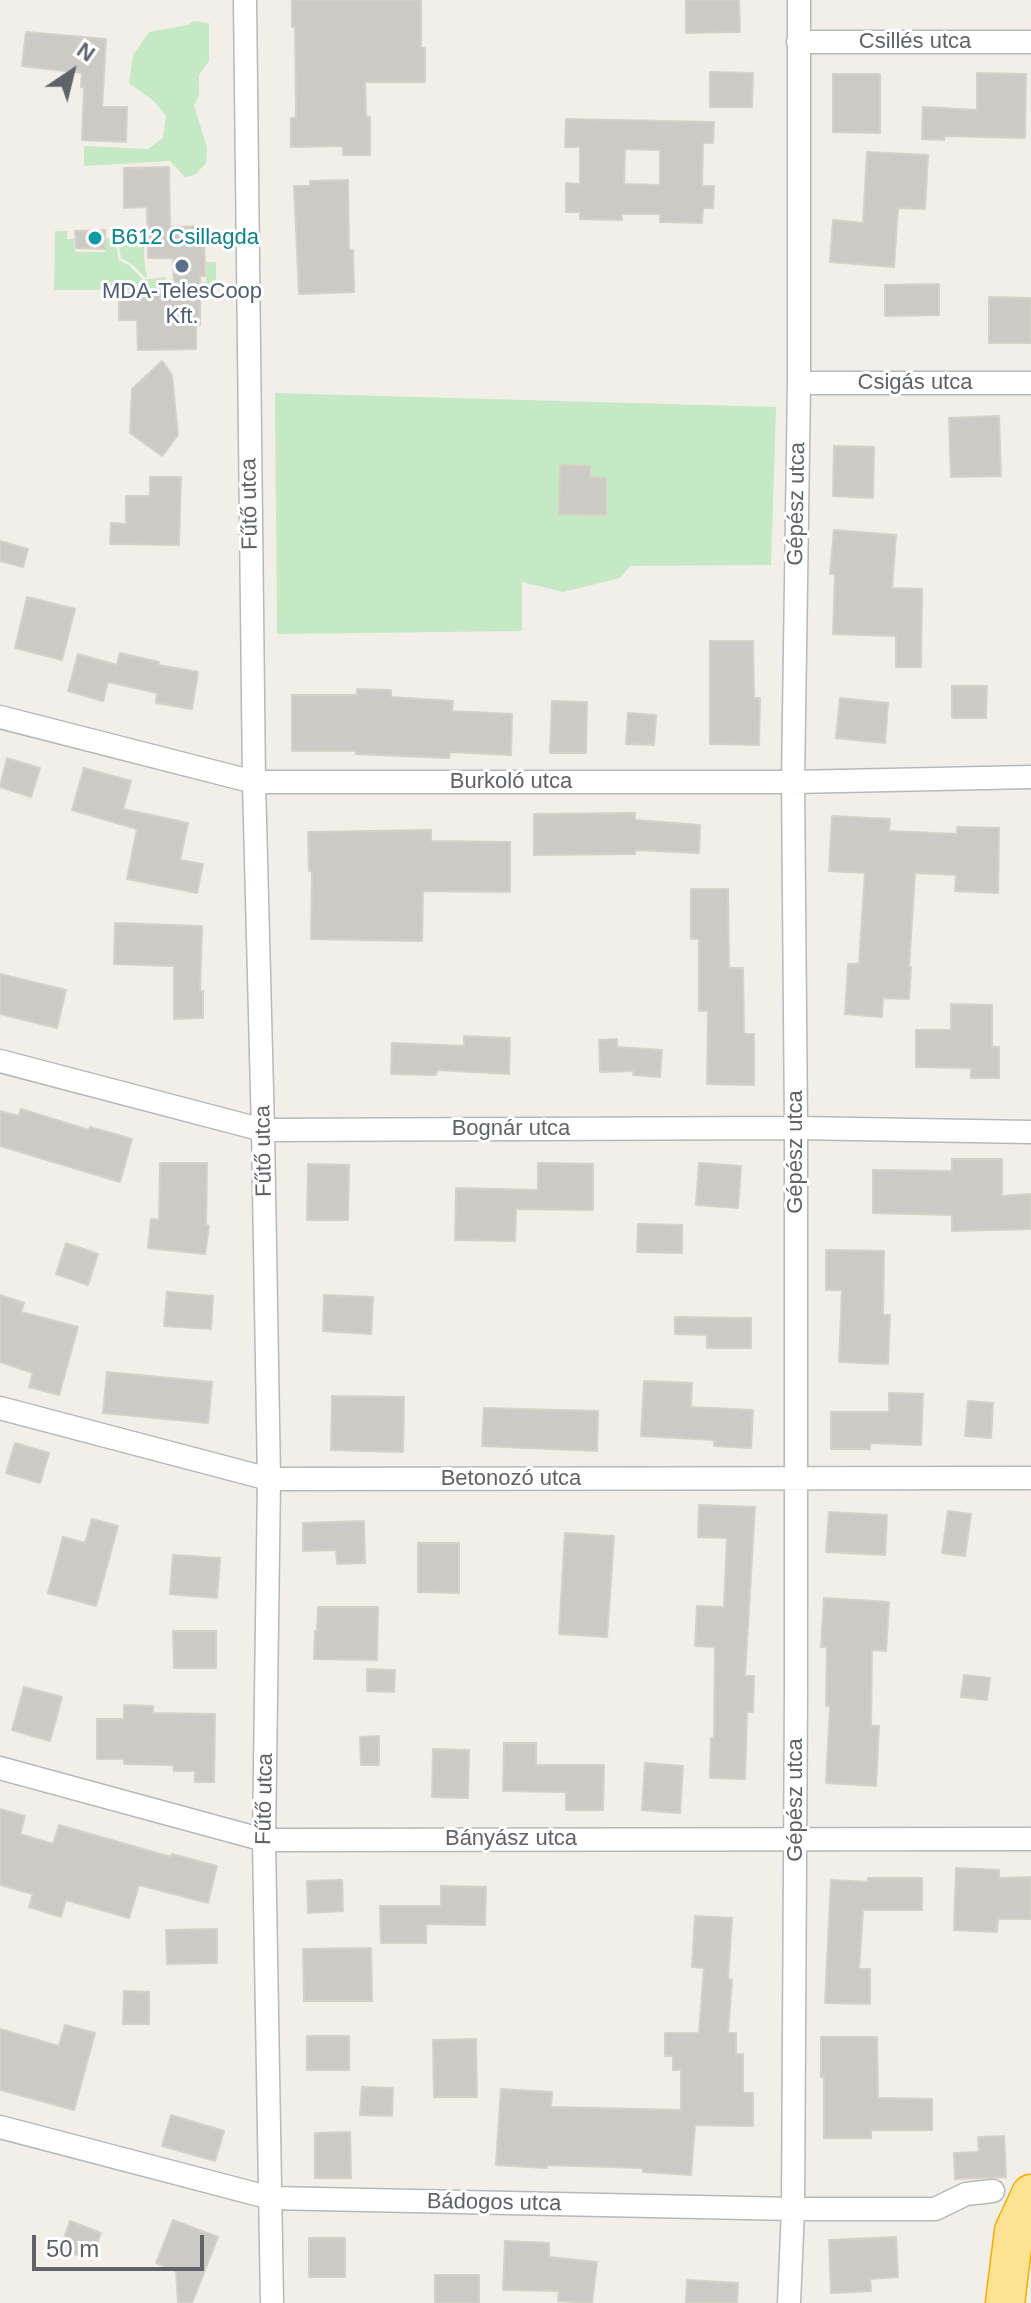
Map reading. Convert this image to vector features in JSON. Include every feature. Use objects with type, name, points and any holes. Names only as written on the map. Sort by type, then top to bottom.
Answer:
[{"type":"highway","points":[[1005,2303],[1014,2231],[1031,2194]]},
{"type":"highway","points":[[1020,2303],[1023,2268],[1031,2234]]},
{"type":"street","name":"Fűtő utca","points":[[245,0],[254,782],[269,1479],[264,1840],[272,2303]]},
{"type":"street","name":"Gépész utca","points":[[789,2303],[793,2209],[796,1839],[793,782],[799,383],[799,0]]},
{"type":"street","name":"Csillés utca","points":[[798,42],[1031,42]]},
{"type":"street","name":"Csigás utca","points":[[799,383],[1031,383]]},
{"type":"street","name":"Burkoló utca","points":[[0,717],[254,782],[793,782],[1031,777]]},
{"type":"street","name":"Bognár utca","points":[[0,1061],[263,1130],[796,1128],[1031,1132]]},
{"type":"street","name":"Betonozó utca","points":[[0,1408],[269,1479],[1031,1478]]},
{"type":"street","name":"Bányász utca","points":[[0,1768],[264,1840],[1031,1839]]},
{"type":"street","name":"Bádogos utca","points":[[0,2127],[271,2198],[935,2209],[966,2194],[993,2191]]},
{"type":"green space","points":[[193,21],[209,23],[209,61],[199,75],[199,95],[194,105],[207,148],[206,163],[195,175],[185,177],[170,161],[84,166],[84,146],[148,149],[163,138],[166,116],[154,101],[129,83],[133,55],[149,32],[188,25]]},
{"type":"green space","points":[[130,229],[140,230],[142,235],[146,278],[121,258],[121,234]]},
{"type":"green space","points":[[55,231],[67,231],[67,239],[74,239],[75,252],[105,252],[106,238],[117,239],[118,260],[130,266],[143,280],[165,277],[168,283],[206,282],[206,262],[216,262],[216,290],[54,290]]},
{"type":"green space","points":[[275,393],[776,407],[771,565],[630,566],[620,578],[563,592],[522,582],[522,631],[277,634]]},
{"type":"building","points":[[292,0],[421,0],[425,82],[365,82],[366,117],[370,117],[370,155],[343,155],[343,146],[291,147],[291,118],[296,118]]},
{"type":"building","points":[[686,0],[739,0],[740,32],[686,33]]},
{"type":"building","points":[[26,32],[106,39],[102,107],[127,107],[126,142],[82,140],[82,73],[22,66]]},
{"type":"building","points":[[710,72],[753,73],[752,107],[710,107]]},
{"type":"building","points":[[977,73],[1026,74],[1025,138],[944,136],[944,140],[922,139],[923,107],[977,110]]},
{"type":"building","points":[[833,74],[880,74],[880,133],[833,132]]},
{"type":"building","points":[[566,119],[714,122],[713,143],[703,143],[702,186],[714,186],[713,208],[703,208],[702,223],[660,222],[660,214],[621,214],[622,220],[580,219],[580,212],[566,212],[566,183],[580,184],[580,147],[565,147]],"holes":[[[625,149],[660,150],[660,185],[624,184]]]},
{"type":"building","points":[[867,152],[928,155],[925,209],[898,208],[894,267],[830,262],[833,220],[863,223]]},
{"type":"building","points":[[169,167],[170,227],[204,226],[205,276],[200,276],[200,325],[196,326],[196,349],[138,350],[137,320],[119,320],[119,293],[174,292],[173,258],[148,258],[147,207],[124,208],[124,168]]},
{"type":"building","points":[[348,180],[349,250],[353,250],[354,292],[299,294],[294,186],[310,186],[310,181]]},
{"type":"building","points":[[105,230],[105,249],[76,248],[75,231]]},
{"type":"building","points":[[939,284],[939,315],[885,316],[885,285]]},
{"type":"building","points":[[989,297],[1031,298],[1031,343],[989,343]]},
{"type":"building","points":[[162,361],[172,375],[178,435],[162,456],[130,433],[132,389]]},
{"type":"building","points":[[999,416],[1001,476],[951,477],[949,418]]},
{"type":"building","points":[[834,446],[874,447],[873,498],[833,496]]},
{"type":"building","points":[[560,465],[590,466],[590,477],[606,478],[606,515],[559,514]]},
{"type":"building","points":[[150,477],[181,477],[179,545],[110,544],[111,523],[126,524],[126,496],[150,496]]},
{"type":"building","points":[[834,530],[896,535],[892,588],[922,589],[921,667],[896,667],[896,636],[833,634],[835,574],[830,574]]},
{"type":"building","points":[[0,541],[28,549],[23,567],[0,561]]},
{"type":"building","points":[[27,597],[75,609],[62,660],[15,648]]},
{"type":"building","points":[[710,641],[753,641],[754,698],[760,698],[759,745],[710,744]]},
{"type":"building","points":[[120,653],[159,662],[158,665],[198,672],[192,709],[156,703],[157,693],[108,682],[103,701],[68,691],[78,654],[117,665]]},
{"type":"building","points":[[952,686],[987,686],[986,718],[952,718]]},
{"type":"building","points":[[357,689],[391,690],[391,697],[453,701],[452,711],[512,714],[511,755],[450,752],[449,758],[356,754],[356,751],[292,751],[292,695],[357,695]]},
{"type":"building","points":[[840,698],[888,703],[885,743],[836,738]]},
{"type":"building","points":[[552,701],[587,702],[586,753],[550,753]]},
{"type":"building","points":[[628,713],[656,715],[654,745],[626,744]]},
{"type":"building","points":[[7,758],[40,768],[31,797],[0,787]]},
{"type":"building","points":[[84,768],[131,781],[123,809],[188,823],[180,860],[203,864],[197,893],[127,879],[137,829],[72,810]]},
{"type":"building","points":[[635,813],[635,820],[700,825],[699,853],[635,850],[635,854],[534,855],[534,814]]},
{"type":"building","points":[[832,816],[890,819],[889,831],[957,834],[957,827],[999,828],[998,893],[955,891],[956,875],[915,873],[909,999],[883,998],[882,1017],[845,1014],[848,964],[859,964],[865,873],[829,871]]},
{"type":"building","points":[[431,830],[431,841],[510,842],[510,892],[423,891],[422,941],[311,939],[312,871],[309,871],[308,832]]},
{"type":"building","points":[[691,889],[728,889],[729,968],[743,968],[744,1034],[754,1034],[754,1085],[707,1084],[708,1011],[699,1011],[699,939],[691,939]]},
{"type":"building","points":[[115,923],[202,926],[200,991],[203,991],[203,1018],[174,1019],[174,966],[114,964]]},
{"type":"building","points":[[0,974],[66,990],[57,1028],[0,1014]]},
{"type":"building","points":[[951,1004],[992,1005],[992,1047],[999,1047],[999,1078],[971,1078],[971,1068],[916,1067],[916,1030],[951,1030]]},
{"type":"building","points":[[464,1036],[510,1038],[509,1074],[437,1070],[436,1075],[391,1074],[392,1043],[464,1046]]},
{"type":"building","points":[[617,1039],[617,1047],[662,1050],[660,1077],[633,1075],[634,1071],[600,1072],[599,1040]]},
{"type":"building","points":[[21,1109],[89,1130],[90,1127],[132,1139],[120,1182],[0,1146],[0,1111],[19,1116]]},
{"type":"building","points":[[952,1159],[1002,1159],[1002,1196],[1031,1194],[1031,1229],[952,1231],[952,1215],[873,1213],[873,1170],[952,1171]]},
{"type":"building","points":[[160,1163],[207,1163],[206,1225],[209,1226],[205,1254],[148,1248],[151,1219],[159,1220]]},
{"type":"building","points":[[538,1163],[593,1164],[593,1210],[516,1209],[515,1241],[455,1240],[456,1188],[538,1190]]},
{"type":"building","points":[[699,1163],[741,1166],[738,1208],[696,1205]]},
{"type":"building","points":[[308,1164],[349,1165],[348,1220],[307,1220]]},
{"type":"building","points":[[638,1224],[682,1225],[682,1253],[637,1252]]},
{"type":"building","points":[[66,1243],[98,1254],[88,1285],[56,1274]]},
{"type":"building","points":[[826,1250],[884,1251],[883,1315],[890,1315],[888,1364],[839,1362],[842,1290],[826,1290]]},
{"type":"building","points":[[167,1292],[213,1296],[211,1329],[164,1326]]},
{"type":"building","points":[[0,1295],[24,1303],[21,1312],[78,1327],[59,1395],[29,1387],[33,1373],[0,1362]]},
{"type":"building","points":[[324,1295],[373,1297],[371,1334],[323,1331]]},
{"type":"building","points":[[675,1317],[751,1318],[751,1348],[707,1348],[707,1335],[675,1334]]},
{"type":"building","points":[[107,1372],[212,1382],[208,1423],[103,1413]]},
{"type":"building","points":[[644,1381],[692,1383],[691,1407],[753,1410],[751,1448],[714,1446],[714,1440],[641,1436]]},
{"type":"building","points":[[889,1393],[923,1394],[921,1445],[870,1443],[870,1449],[831,1449],[831,1412],[889,1412]]},
{"type":"building","points":[[332,1396],[404,1397],[403,1452],[331,1450]]},
{"type":"building","points":[[968,1401],[993,1403],[991,1438],[965,1436]]},
{"type":"building","points":[[484,1408],[598,1411],[597,1451],[482,1446]]},
{"type":"building","points":[[15,1443],[49,1453],[40,1483],[6,1473]]},
{"type":"building","points":[[699,1505],[755,1507],[745,1676],[754,1676],[753,1712],[747,1712],[745,1779],[710,1778],[711,1738],[714,1738],[715,1647],[695,1646],[697,1606],[724,1607],[727,1538],[698,1537]]},
{"type":"building","points":[[948,1511],[971,1514],[965,1556],[942,1553]]},
{"type":"building","points":[[829,1512],[887,1515],[885,1555],[826,1552]]},
{"type":"building","points":[[92,1519],[118,1526],[96,1606],[48,1593],[63,1537],[85,1543]]},
{"type":"building","points":[[364,1521],[365,1563],[337,1564],[336,1550],[303,1551],[303,1523]]},
{"type":"building","points":[[565,1533],[614,1536],[607,1637],[559,1634]]},
{"type":"building","points":[[418,1543],[459,1543],[459,1593],[418,1592]]},
{"type":"building","points":[[173,1555],[220,1558],[217,1598],[170,1594]]},
{"type":"building","points":[[824,1598],[889,1602],[886,1651],[872,1650],[871,1726],[879,1726],[876,1786],[826,1783],[830,1706],[826,1706],[827,1647],[821,1647]]},
{"type":"building","points":[[318,1607],[378,1607],[377,1660],[314,1659]]},
{"type":"building","points":[[173,1631],[216,1631],[216,1668],[174,1668]]},
{"type":"building","points":[[367,1669],[395,1670],[394,1692],[367,1691]]},
{"type":"building","points":[[964,1675],[990,1678],[987,1700],[961,1697]]},
{"type":"building","points":[[24,1687],[62,1697],[50,1741],[12,1730]]},
{"type":"building","points":[[124,1705],[153,1706],[153,1713],[215,1714],[214,1782],[195,1782],[195,1771],[174,1771],[173,1765],[124,1764],[124,1759],[97,1759],[97,1719],[124,1719]]},
{"type":"building","points":[[379,1736],[379,1765],[361,1765],[360,1737]]},
{"type":"building","points":[[504,1743],[536,1743],[536,1765],[604,1765],[603,1810],[566,1810],[566,1792],[503,1791]]},
{"type":"building","points":[[433,1749],[469,1750],[468,1798],[432,1797]]},
{"type":"building","points":[[645,1763],[683,1766],[680,1813],[642,1810]]},
{"type":"building","points":[[0,1809],[25,1816],[20,1834],[53,1844],[59,1825],[171,1857],[172,1854],[217,1866],[208,1903],[139,1885],[129,1918],[66,1900],[61,1917],[29,1907],[33,1894],[0,1885]]},
{"type":"building","points":[[956,1868],[999,1870],[999,1878],[1031,1877],[1031,1919],[998,1919],[997,1932],[954,1930]]},
{"type":"building","points":[[868,1878],[922,1878],[922,1910],[863,1910],[859,1969],[870,1969],[870,2004],[825,2003],[831,1880],[868,1882]]},
{"type":"building","points":[[342,1880],[343,1911],[308,1913],[307,1881]]},
{"type":"building","points":[[441,1886],[486,1887],[485,1925],[426,1924],[426,1943],[381,1943],[380,1906],[441,1906]]},
{"type":"building","points":[[695,1916],[732,1918],[728,2033],[736,2033],[736,2054],[743,2054],[743,2093],[753,2093],[753,2126],[695,2125],[691,2175],[643,2172],[643,2168],[496,2165],[501,2089],[552,2092],[551,2107],[681,2110],[681,2070],[673,2070],[673,2056],[665,2056],[665,2033],[699,2033],[704,1968],[692,1967]]},
{"type":"building","points":[[217,1929],[217,1963],[167,1964],[166,1930]]},
{"type":"building","points":[[371,1948],[372,2001],[304,2001],[303,1949]]},
{"type":"building","points":[[124,1991],[149,1992],[149,2024],[123,2024]]},
{"type":"building","points":[[65,2025],[95,2033],[74,2110],[0,2090],[0,2029],[59,2046]]},
{"type":"building","points":[[307,2036],[349,2036],[349,2070],[307,2070]]},
{"type":"building","points":[[821,2037],[877,2037],[878,2098],[932,2099],[932,2130],[871,2130],[871,2138],[824,2138]]},
{"type":"building","points":[[476,2039],[477,2097],[434,2097],[433,2040]]},
{"type":"building","points":[[362,2087],[393,2088],[392,2116],[360,2115]]},
{"type":"building","points":[[171,2115],[224,2131],[215,2161],[162,2146]]},
{"type":"building","points":[[350,2132],[351,2178],[315,2178],[315,2133]]},
{"type":"building","points":[[1004,2136],[1006,2177],[955,2179],[954,2153],[979,2152],[978,2137]]},
{"type":"building","points":[[173,2220],[218,2237],[192,2303],[178,2303],[176,2271],[156,2263]]},
{"type":"building","points":[[70,2221],[101,2233],[91,2260],[60,2249]]},
{"type":"building","points":[[896,2237],[898,2277],[870,2279],[871,2291],[831,2293],[829,2240]]},
{"type":"building","points":[[309,2238],[345,2238],[345,2277],[309,2277]]},
{"type":"building","points":[[505,2241],[549,2243],[549,2257],[597,2262],[592,2303],[558,2301],[559,2291],[503,2290]]},
{"type":"building","points":[[435,2275],[479,2275],[479,2303],[435,2303]]},
{"type":"building","points":[[687,2280],[738,2283],[737,2303],[686,2303]]},
{"type":"place","name":"B612 Csillagda","points":[[95,238]]},
{"type":"place","name":"MDA-TelesCoop Kft.","points":[[182,266]]}]
